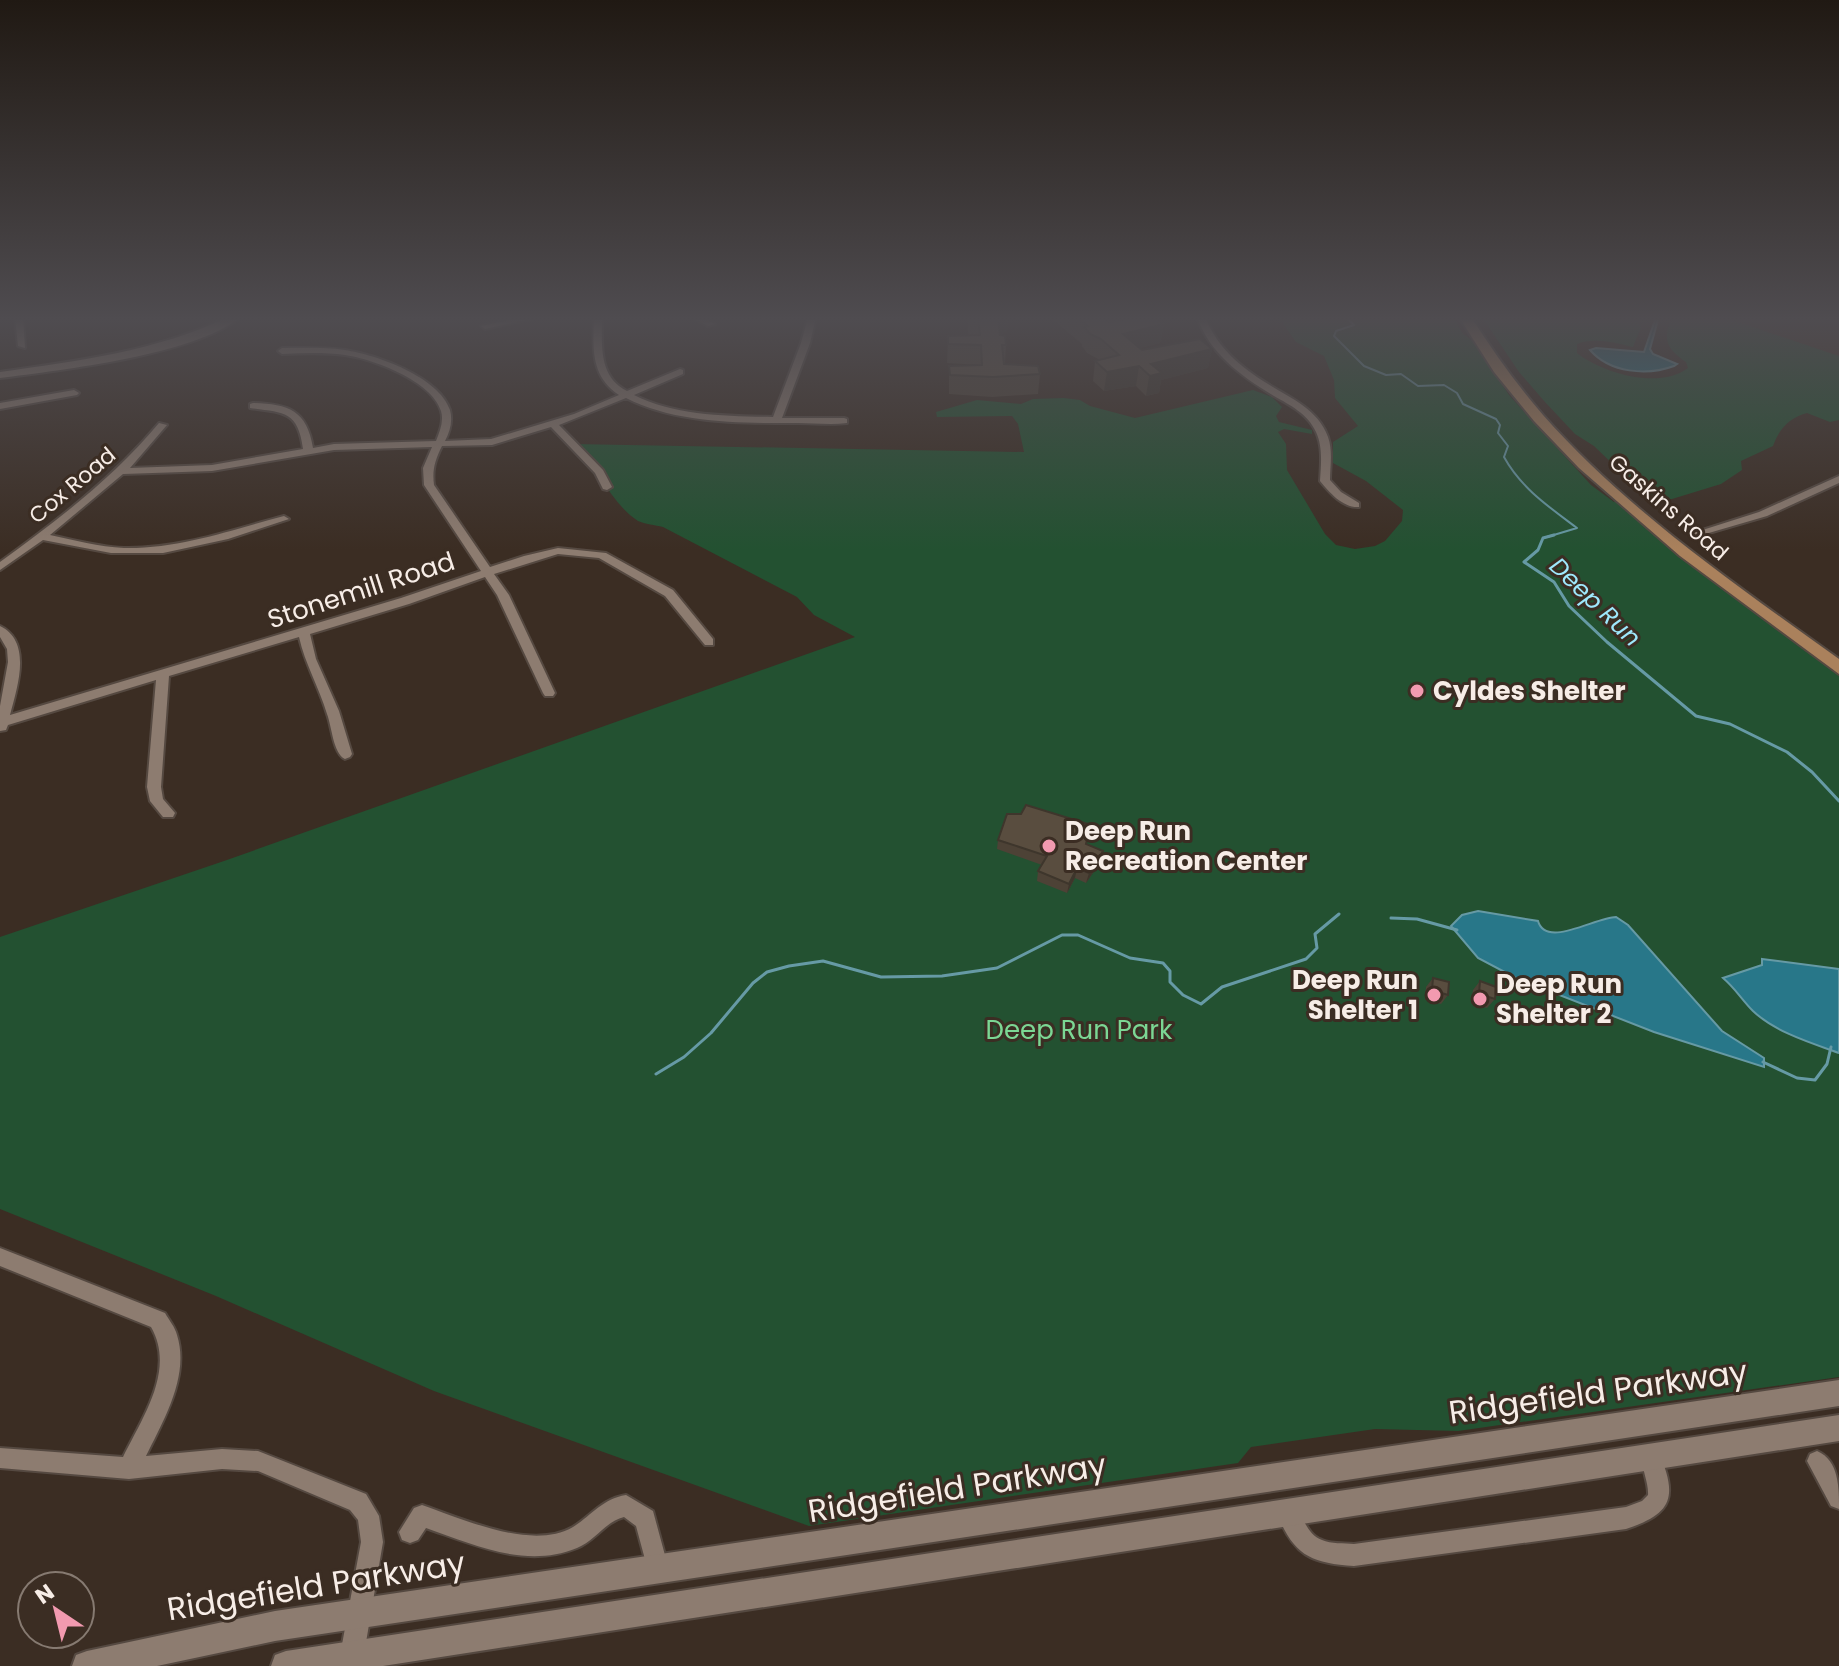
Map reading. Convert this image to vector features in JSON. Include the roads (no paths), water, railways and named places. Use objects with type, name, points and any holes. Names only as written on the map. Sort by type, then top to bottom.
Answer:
[{"type":"main road","name":"Gaskins Road","points":[[1520,395],[1601,478],[1705,567],[1839,668]]},
{"type":"main road","name":"Gaskins Road","points":[[1534,395],[1617,479],[1691,543],[1839,654]]},
{"type":"main road","name":"Ridgefield Parkway","points":[[87,1666],[227,1634],[1839,1393]]},
{"type":"main road","points":[[286,1666],[350,1661],[1839,1428]]},
{"type":"street","points":[[0,406],[64,395]]},
{"type":"street","points":[[436,395],[446,410],[445,430],[427,466],[429,485],[503,595],[549,693]]},
{"type":"street","points":[[123,471],[212,468],[308,450],[349,446],[492,442],[553,424],[629,395]]},
{"type":"street","points":[[777,418],[784,395]]},
{"type":"street","points":[[1278,395],[1306,411],[1323,436],[1325,481],[1337,494],[1355,505]]},
{"type":"street","points":[[626,396],[678,414],[844,421]]},
{"type":"street","points":[[253,406],[277,407],[297,417],[306,432],[308,450]]},
{"type":"street","points":[[553,424],[599,472],[607,487]]},
{"type":"street","name":"Cox Road","points":[[0,567],[123,471],[162,425]]},
{"type":"street","points":[[1695,534],[1763,514],[1839,479]]},
{"type":"street","points":[[42,537],[111,550],[151,551],[208,542],[284,519]]},
{"type":"street","name":"Stonemill Road","points":[[1,725],[558,551],[602,555],[669,593],[709,642]]},
{"type":"street","points":[[0,630],[10,638],[15,655],[1,725]]},
{"type":"street","points":[[304,632],[310,659],[333,711],[345,754]]},
{"type":"street","points":[[163,674],[154,787],[157,801],[168,813]]},
{"type":"street","points":[[0,1257],[158,1320],[168,1332],[170,1363],[166,1384],[129,1468]]},
{"type":"street","points":[[1288,1514],[1299,1540],[1316,1550],[1354,1555],[1626,1518],[1645,1513],[1658,1500],[1662,1490],[1651,1457]]},
{"type":"street","points":[[0,1458],[129,1468],[222,1459],[258,1461],[358,1502],[368,1516],[372,1542],[350,1661]]},
{"type":"street","points":[[1817,1461],[1839,1498]]},
{"type":"street","points":[[410,1532],[422,1516],[512,1546],[541,1546],[572,1540],[611,1510],[626,1506],[645,1519],[658,1570]]},
{"type":"water","points":[[1478,911],[1538,921],[1543,929],[1551,932],[1572,930],[1616,917],[1628,925],[1722,1031],[1764,1058],[1764,1067],[1654,1032],[1516,978],[1478,958],[1451,926],[1462,915]]},
{"type":"water","points":[[1762,959],[1839,969],[1839,1053],[1772,1025],[1753,1011],[1723,978],[1762,965]]},
{"type":"waterway","name":"Deep Run","points":[[1458,395],[1463,404],[1496,419],[1500,425],[1498,433],[1508,446],[1504,457],[1511,468],[1536,496],[1577,528],[1550,536]]},
{"type":"waterway","name":"Deep Run","points":[[1550,536],[1543,538],[1538,550],[1524,562],[1554,582],[1569,606],[1607,642],[1696,716],[1730,724],[1787,752],[1812,772],[1839,801]]},
{"type":"waterway","points":[[656,1074],[684,1057],[711,1033],[753,983],[767,972],[789,966],[823,961],[881,977],[942,976],[997,968],[1062,935],[1078,935],[1130,958],[1163,963],[1170,971],[1170,982],[1183,995],[1201,1004],[1222,987],[1306,959],[1317,948],[1315,934],[1339,914]]},
{"type":"waterway","points":[[1391,918],[1417,919],[1457,930]]},
{"type":"waterway","points":[[1763,1062],[1797,1078],[1815,1080],[1827,1064],[1831,1047]]},
{"type":"place","name":"Cyldes Shelter","points":[[1417,691]]},
{"type":"place","name":"Deep Run Recreation Center","points":[[1049,846]]},
{"type":"place","name":"Deep Run Shelter 1","points":[[1434,995]]},
{"type":"place","name":"Deep Run Shelter 2","points":[[1480,999]]},
{"type":"park label","name":"Deep Run Park","points":[[1079,1030]]}]
